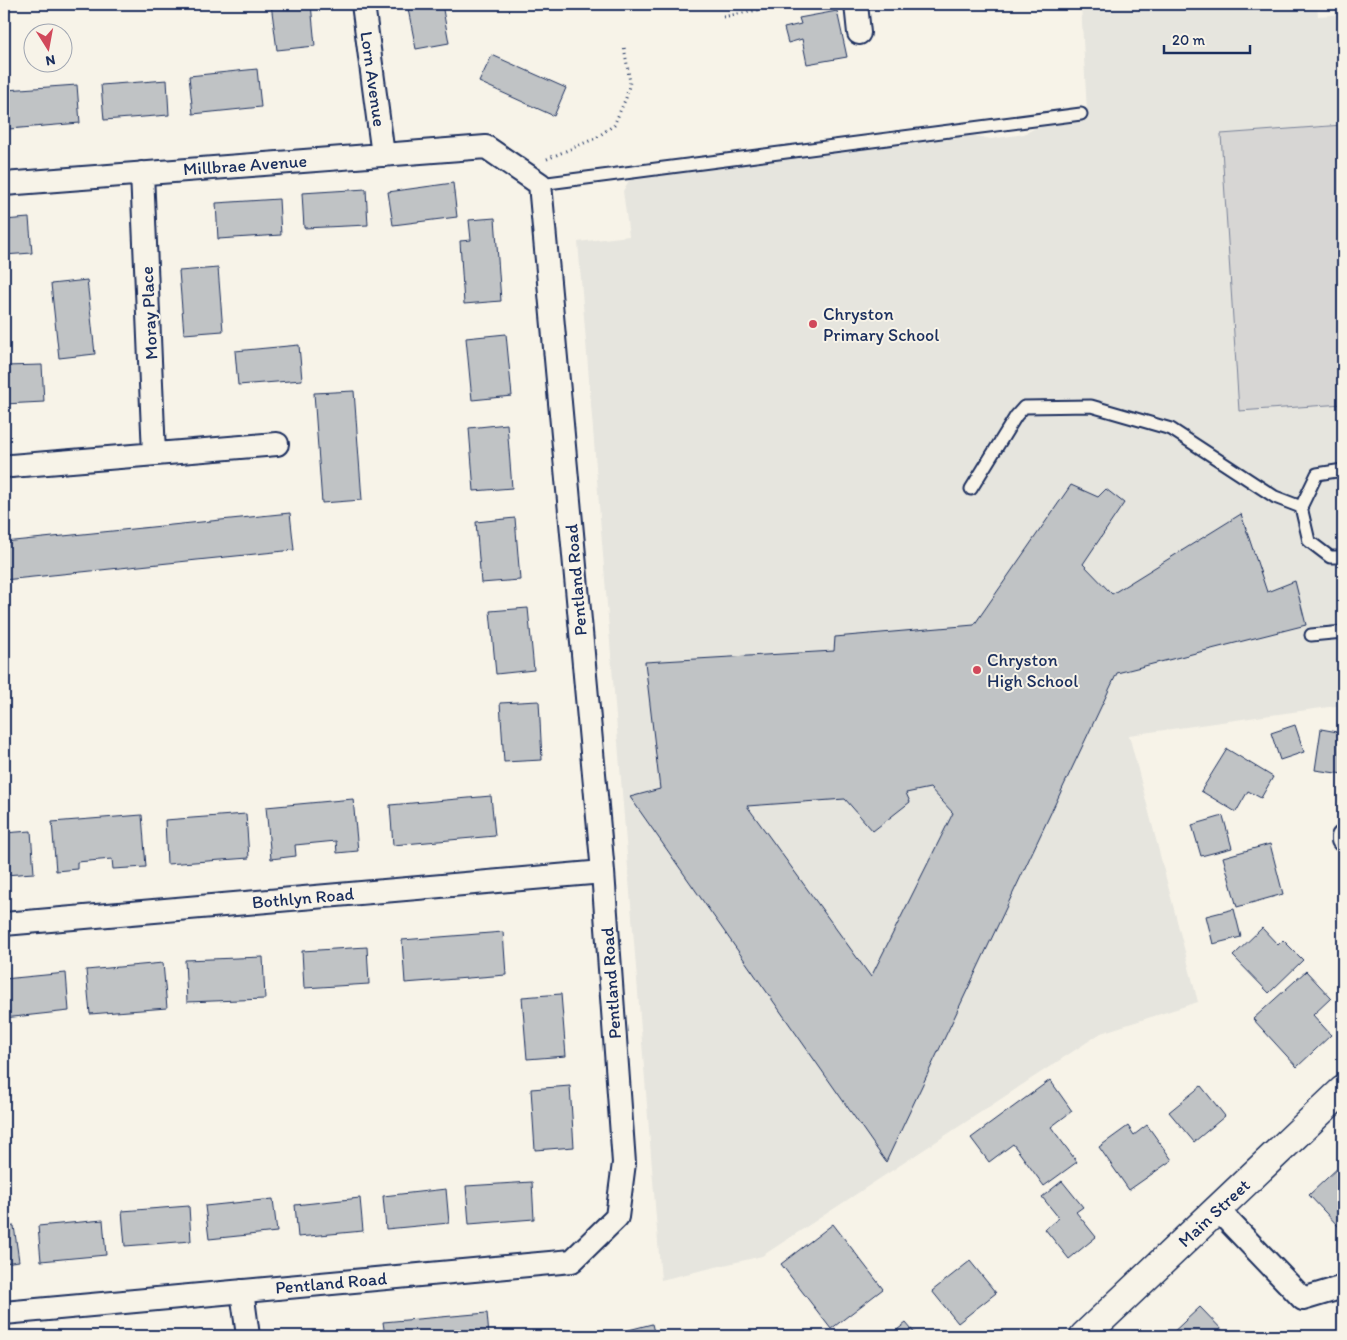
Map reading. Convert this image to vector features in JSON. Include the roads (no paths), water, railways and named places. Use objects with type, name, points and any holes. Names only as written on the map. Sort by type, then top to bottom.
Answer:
[{"type":"street","name":"Lorn Avenue","points":[[363,4],[383,155]]},
{"type":"street","points":[[856,4],[859,34]]},
{"type":"street","name":"Millbrae Avenue","points":[[4,184],[486,147],[540,184]]},
{"type":"street","name":"Moray Place","points":[[142,173],[154,454]]},
{"type":"street","name":"Pentland Road","points":[[4,1312],[572,1261],[617,1217],[624,1162],[603,872],[540,184]]},
{"type":"street","points":[[11,466],[277,444]]},
{"type":"street","name":"Bothlyn Road","points":[[4,924],[603,872]]},
{"type":"street","name":"Main Street","points":[[1084,1336],[1343,1090]]},
{"type":"street","points":[[1218,1210],[1303,1299],[1343,1287]]},
{"type":"street","points":[[242,1291],[248,1336]]},
{"type":"lane","points":[[540,184],[1081,114]]},
{"type":"lane","points":[[971,489],[1016,416],[1024,407],[1091,406],[1171,429],[1275,497],[1301,507]]},
{"type":"lane","points":[[1343,470],[1317,474],[1301,507],[1309,541],[1330,557],[1343,557]]},
{"type":"lane","points":[[1311,635],[1343,632]]},
{"type":"place","name":"Chryston Primary School","points":[[813,324]]},
{"type":"place","name":"Chryston High School","points":[[977,670]]}]
